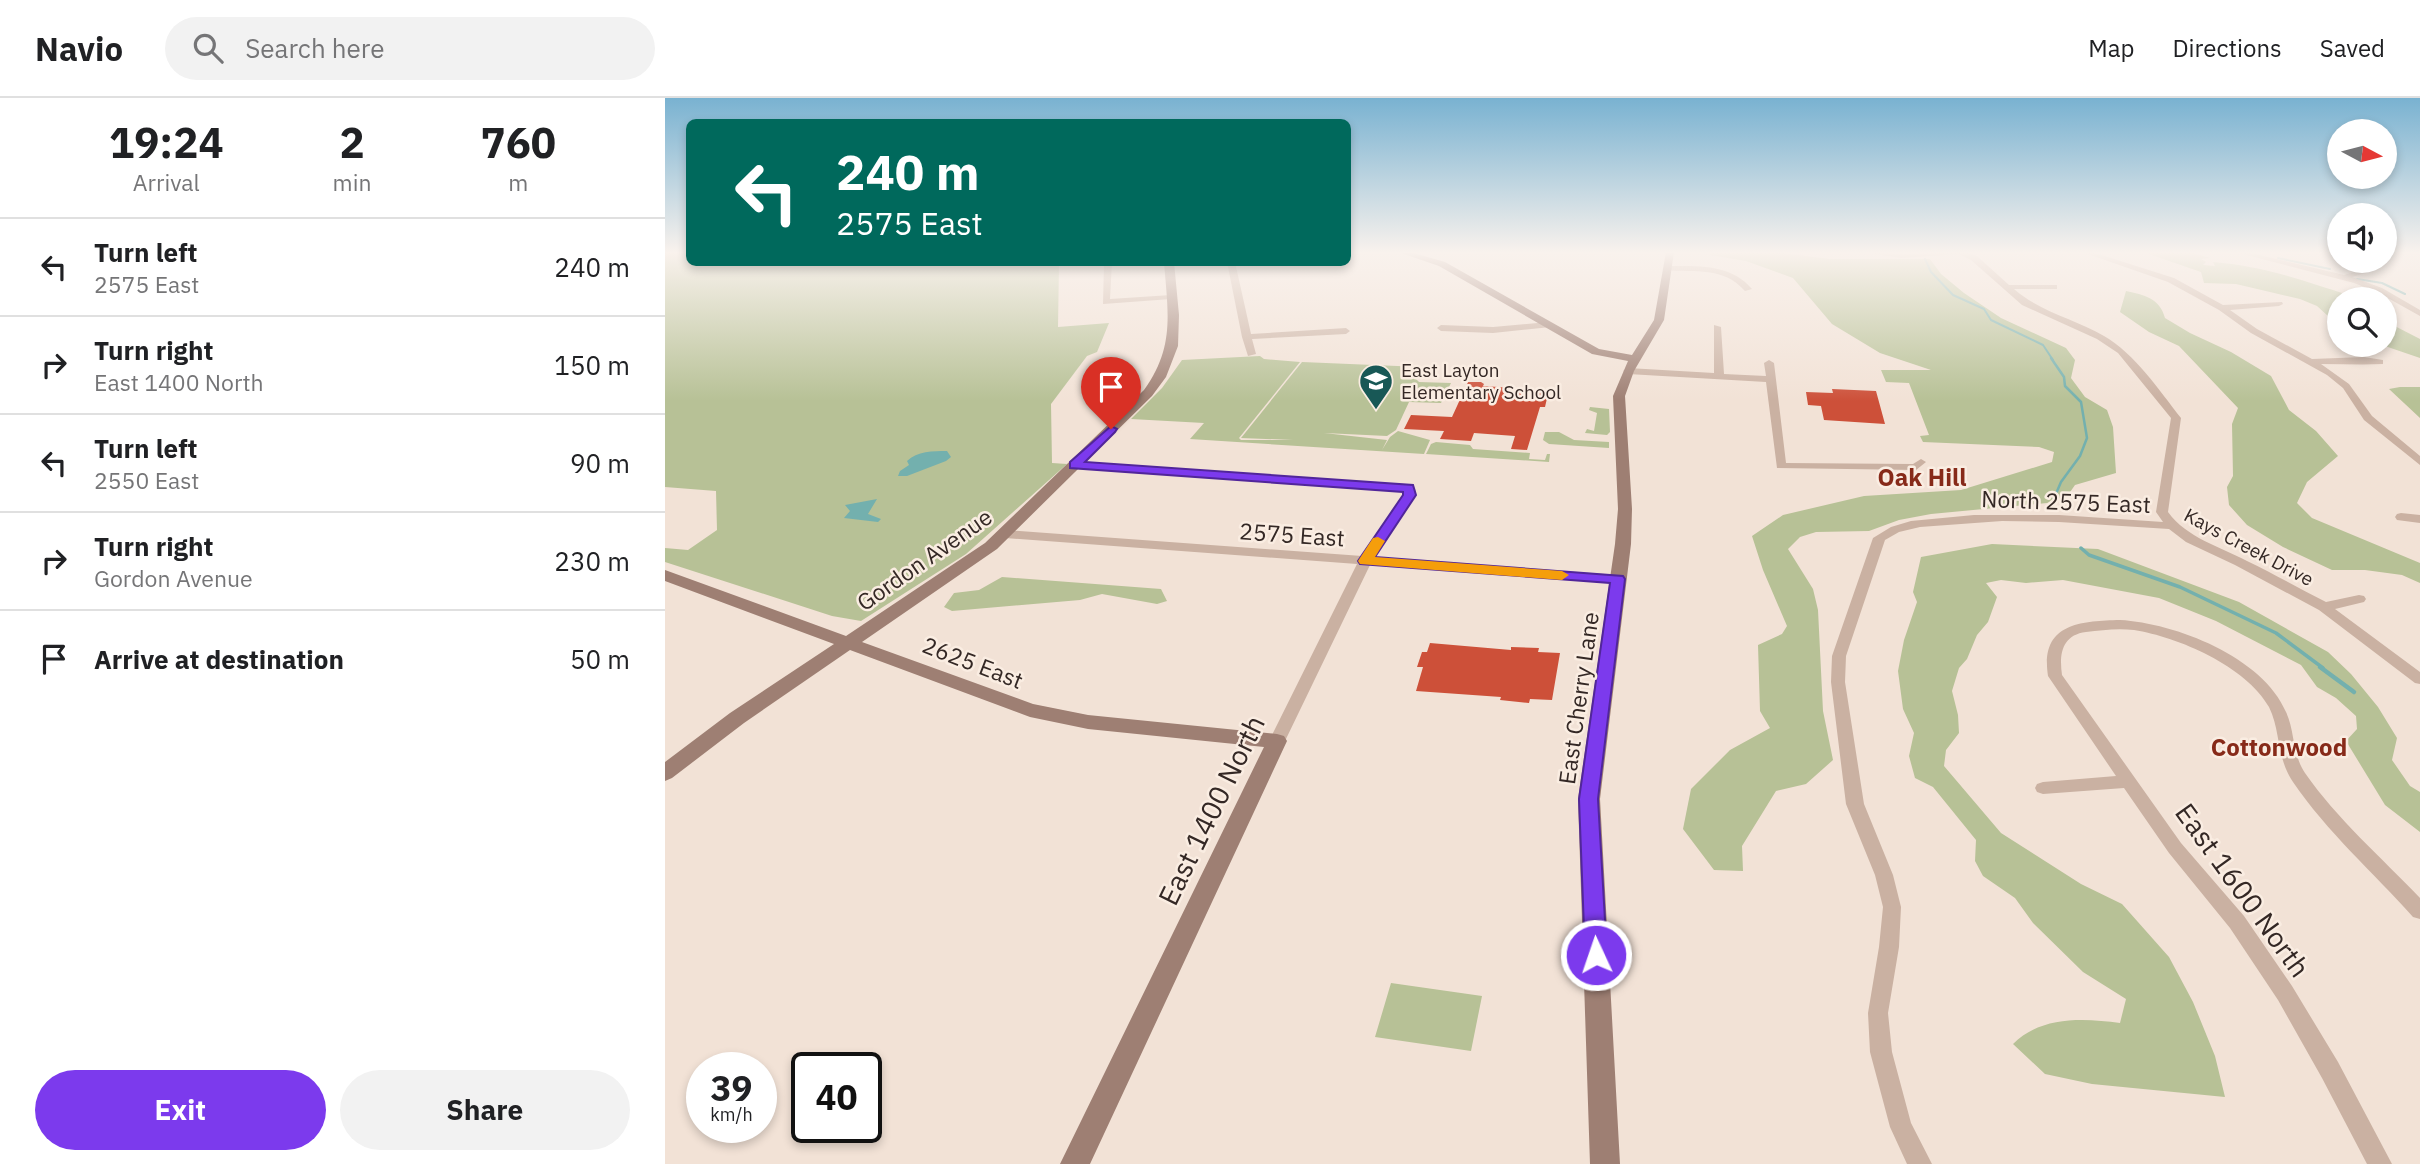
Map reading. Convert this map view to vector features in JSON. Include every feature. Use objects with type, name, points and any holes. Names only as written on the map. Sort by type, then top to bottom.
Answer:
[{"type":"street","name":"Gordon Avenue","points":[[665,774],[737,718],[848,641],[974,559],[1005,534],[1148,393],[1168,364],[1174,340],[1171,302]]},
{"type":"street","points":[[1239,302],[1251,354]]},
{"type":"street","points":[[1508,302],[1596,352],[1632,365],[1719,376],[1771,379]]},
{"type":"street","name":"East Cherry Lane","points":[[1605,1164],[1588,799],[1625,509],[1619,396],[1632,365],[1659,320],[1662,302]]},
{"type":"street","name":"Kays Creek Drive","points":[[2023,302],[2112,344],[2121,351],[2176,418],[2162,512],[2172,526],[2190,539],[2325,607],[2420,679]]},
{"type":"street","points":[[2211,302],[2346,386],[2368,418],[2420,462]]},
{"type":"street","points":[[2403,302],[2420,314]]},
{"type":"street","points":[[2222,308],[2279,304]]},
{"type":"street","points":[[1441,328],[1493,330],[1548,325]]},
{"type":"street","points":[[1717,327],[1719,376]]},
{"type":"street","points":[[1246,337],[1346,331]]},
{"type":"street","points":[[2310,362],[2379,362]]},
{"type":"street","points":[[1769,363],[1781,466],[1916,467],[1921,463]]},
{"type":"street","name":"East 1400 North","points":[[1074,465],[1409,488],[1410,495],[1365,561],[1076,1164]]},
{"type":"street","name":"North 2575 East","points":[[1920,1164],[1901,1127],[1881,1052],[1878,1013],[1889,947],[1892,907],[1884,876],[1855,804],[1838,682],[1839,656],[1879,538],[1892,529],[1910,524],[1995,515],[2172,526]]},
{"type":"street","points":[[2400,517],[2420,519]]},
{"type":"street","name":"2575 East","points":[[1005,534],[1618,579]]},
{"type":"street","name":"2625 East","points":[[665,575],[1030,710],[1088,722],[1277,741]]},
{"type":"street","points":[[2325,607],[2359,599]]},
{"type":"street","name":"East 1600 North","points":[[2380,1164],[2285,993],[2237,922],[2175,848],[2055,676],[2051,657],[2057,643],[2071,630],[2099,625],[2134,626],[2168,633],[2199,645],[2246,672],[2278,710],[2285,749],[2296,774],[2321,807],[2420,911]]},
{"type":"street","points":[[2043,788],[2128,781]]},
{"type":"green space","points":[[665,302],[1058,302],[1058,327],[1109,323],[1097,352],[1087,356],[1051,404],[1052,463],[1067,464],[966,554],[861,621],[832,616],[665,562],[665,548],[688,550],[717,530],[716,491],[665,487]]},
{"type":"green space","points":[[1813,302],[1977,302],[2001,318],[2066,348],[2075,360],[2071,378],[2085,397],[2107,410],[2113,427],[2116,473],[2075,485],[2068,495],[2047,503],[1931,514],[1899,520],[1869,531],[1816,532],[1800,537],[1788,549],[1813,589],[1818,610],[1823,711],[1833,760],[1806,784],[1776,791],[1742,846],[1743,871],[1714,870],[1683,829],[1691,789],[1730,750],[1770,728],[1760,711],[1758,645],[1782,634],[1787,626],[1752,536],[1783,515],[1864,496],[1961,490],[2052,462],[2054,452],[2039,447],[1923,442],[1920,436],[1929,435],[1909,383],[1886,382],[1881,370],[1931,370],[1880,353],[1832,324]]},
{"type":"green space","points":[[2123,302],[2155,302],[2165,318],[2271,376],[2289,410],[2316,431],[2338,456],[2307,482],[2297,503],[2312,518],[2420,563],[2420,583],[2402,575],[2365,570],[2332,570],[2283,547],[2247,525],[2229,505],[2227,487],[2233,476],[2232,424],[2238,408],[2179,346],[2149,332],[2120,312]]},
{"type":"green space","points":[[2307,302],[2327,302],[2327,315],[2317,306]]},
{"type":"green space","points":[[2397,327],[2420,339],[2420,358],[2397,350]]},
{"type":"green space","points":[[1260,356],[1264,359],[1300,362],[1239,438],[1241,440],[1293,440],[1241,438],[1302,362],[1421,367],[1415,378],[1419,382],[1451,383],[1441,403],[1409,402],[1396,430],[1387,436],[1324,433],[1387,440],[1382,450],[1390,437],[1398,431],[1430,440],[1424,454],[1190,439],[1204,423],[1131,419],[1162,388],[1182,360]]},
{"type":"green space","points":[[2420,387],[2420,418],[2389,389]]},
{"type":"green space","points":[[1590,407],[1609,409],[1610,432],[1607,435],[1585,433],[1587,429],[1594,431],[1597,413],[1589,410]]},
{"type":"green space","points":[[1545,432],[1559,432],[1574,440],[1609,442],[1609,448],[1549,444],[1543,440]]},
{"type":"green space","points":[[1436,442],[1470,445],[1473,449],[1530,453],[1529,459],[1545,460],[1547,454],[1550,454],[1549,462],[1426,454],[1431,444]]},
{"type":"green space","points":[[1992,544],[2098,549],[2239,602],[2328,652],[2351,674],[2378,707],[2397,738],[2392,760],[2410,786],[2420,792],[2420,832],[2385,805],[2346,741],[2357,729],[2356,716],[2336,698],[2317,687],[2301,665],[2216,621],[2159,598],[2063,580],[2026,583],[2001,580],[1986,583],[1997,597],[1988,622],[1977,635],[1967,659],[1959,668],[1952,691],[1959,733],[1946,750],[1944,766],[2001,833],[2081,884],[2122,904],[2169,957],[2193,1002],[2215,1056],[2225,1097],[2092,1084],[2045,1074],[2013,1044],[2036,1028],[2063,1021],[2120,1023],[2126,999],[2083,972],[2033,923],[2015,898],[1983,876],[1975,861],[1976,840],[1933,787],[1915,778],[1909,756],[1914,733],[1903,709],[1898,671],[1904,640],[1917,602],[1913,592],[1921,557]]},
{"type":"green space","points":[[1002,577],[1161,589],[1167,601],[1157,604],[1102,594],[1080,600],[952,611],[944,607],[954,593],[979,590]]},
{"type":"green space","points":[[1391,983],[1482,996],[1471,1051],[1375,1037]]},
{"type":"water","points":[[947,451],[951,457],[946,461],[907,476],[898,476],[900,471],[909,465],[907,461],[915,455]]},
{"type":"water","points":[[877,499],[868,514],[881,519],[878,522],[844,518],[850,511],[845,505]]},
{"type":"building","points":[[1468,382],[1481,382],[1483,386],[1546,390],[1545,394],[1548,394],[1545,407],[1540,407],[1527,450],[1511,449],[1515,436],[1474,433],[1471,441],[1440,439],[1444,431],[1404,429],[1411,415],[1452,417]]},
{"type":"building","points":[[1832,389],[1876,391],[1885,424],[1824,420],[1821,406],[1808,405],[1806,392],[1833,393]]},
{"type":"building","points":[[1430,643],[1511,650],[1511,647],[1539,648],[1538,652],[1560,653],[1552,700],[1530,699],[1529,703],[1500,700],[1501,697],[1416,691],[1423,667],[1417,667],[1422,652],[1427,652]]},
{"type":"waterway","points":[[1968,302],[1984,309],[1991,320],[2043,345],[2053,360]]},
{"type":"waterway","points":[[2051,358],[2064,377],[2065,386],[2081,402],[2087,438],[2080,456],[2061,482],[2055,496]]},
{"type":"waterway","points":[[2054,499],[2056,494]]},
{"type":"waterway","points":[[2081,548],[2089,555],[2180,587],[2276,633],[2323,668]]},
{"type":"waterway","points":[[2320,667],[2354,692]]},
{"type":"slow traffic","points":[[1378,541],[1365,561],[1562,575]]},
{"type":"place","name":"East Layton Elementary School","points":[[1376,411]]},
{"type":"district","name":"Oak Hill","points":[[1922,477]]},
{"type":"district","name":"Cottonwood","points":[[2279,747]]},
{"type":"route","points":[[1111,429],[1074,465],[1409,488],[1410,495],[1365,561],[1618,579],[1588,799],[1596,955]]}]
